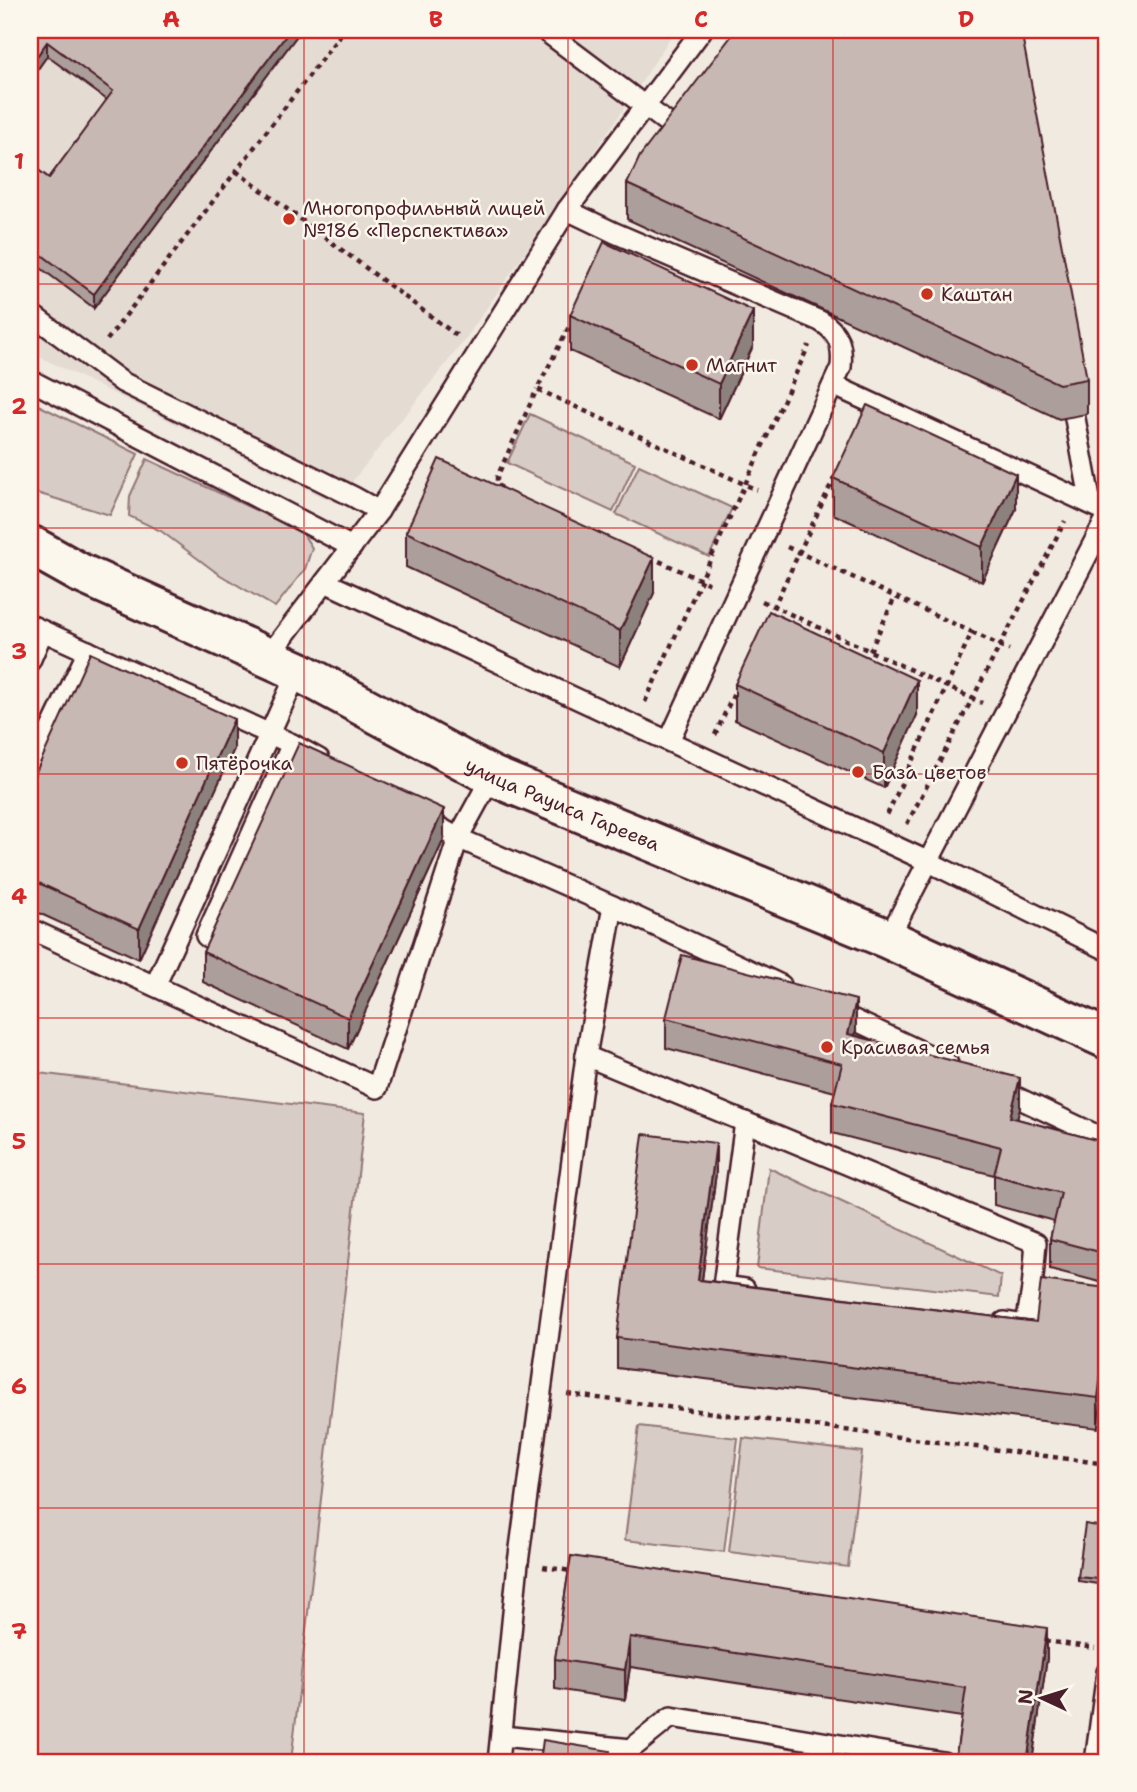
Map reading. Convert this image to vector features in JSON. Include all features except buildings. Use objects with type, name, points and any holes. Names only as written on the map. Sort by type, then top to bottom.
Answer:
[{"type":"street","name":"улица Рауиса Гареева","points":[[30,545],[80,573],[283,665],[492,776],[888,939],[1107,1038]]},
{"type":"lane","points":[[544,30],[673,127]]},
{"type":"lane","points":[[155,986],[270,734],[283,665],[325,582],[379,511],[567,210],[702,30]]},
{"type":"lane","points":[[567,210],[820,321],[839,339],[842,352],[841,367],[833,385],[669,741]]},
{"type":"lane","points":[[30,313],[122,382],[354,496],[379,511]]},
{"type":"lane","points":[[888,939],[1033,661],[1096,507],[1066,373]]},
{"type":"lane","points":[[30,380],[352,547]]},
{"type":"lane","points":[[833,385],[1096,507]]},
{"type":"lane","points":[[325,582],[929,862],[1107,950]]},
{"type":"lane","points":[[30,661],[36,628],[292,744],[339,771]]},
{"type":"lane","points":[[30,772],[88,652]]},
{"type":"lane","points":[[221,945],[206,936],[292,744]]},
{"type":"lane","points":[[30,929],[377,1088],[458,838],[492,776]]},
{"type":"lane","points":[[411,811],[458,838],[613,906],[959,1070]]},
{"type":"lane","points":[[498,1762],[517,1563],[586,1056],[613,906]]},
{"type":"lane","points":[[586,1056],[1036,1243],[1026,1325],[984,1320]]},
{"type":"lane","points":[[984,1081],[1107,1140]]},
{"type":"lane","points":[[745,1122],[723,1286],[765,1292]]},
{"type":"lane","points":[[1032,1289],[1107,1305]]},
{"type":"lane","points":[[1095,1762],[1107,1672]]},
{"type":"lane","points":[[502,1736],[636,1756],[671,1717],[895,1759],[943,1762]]},
{"type":"path","points":[[92,360],[344,30]]},
{"type":"path","points":[[236,171],[464,341]]},
{"type":"path","points":[[513,493],[498,485],[497,477],[573,317]]},
{"type":"path","points":[[634,726],[820,321]]},
{"type":"path","points":[[537,389],[780,501]]},
{"type":"path","points":[[768,619],[840,464]]},
{"type":"path","points":[[896,847],[1000,645],[1096,507]]},
{"type":"path","points":[[764,536],[1033,661]]},
{"type":"path","points":[[639,551],[701,580],[774,607],[1005,713]]},
{"type":"path","points":[[870,651],[895,597]]},
{"type":"path","points":[[877,838],[971,632]]},
{"type":"path","points":[[705,758],[739,682]]},
{"type":"path","points":[[541,1391],[1107,1464]]},
{"type":"path","points":[[517,1563],[572,1571]]},
{"type":"path","points":[[1037,1640],[1096,1648]]},
{"type":"shaded area","name":"Многопрофильный лицей №186 «Перспектива»","points":[[30,30],[675,30],[464,341],[335,503],[30,352]]},
{"type":"shaded area","points":[[30,401],[138,454],[110,515],[30,491]]},
{"type":"shaded area","points":[[530,414],[635,463],[613,512],[507,463]]},
{"type":"shaded area","points":[[147,459],[302,532],[312,548],[305,569],[275,607],[217,573],[161,531],[129,516],[130,496]]},
{"type":"shaded area","points":[[639,465],[732,508],[709,557],[616,514]]},
{"type":"shaded area","points":[[30,1072],[365,1113],[291,1762],[30,1762]]},
{"type":"shaded area","points":[[769,1168],[1001,1276],[999,1297],[757,1268]]},
{"type":"shaded area","points":[[639,1426],[738,1438],[724,1552],[625,1540]]},
{"type":"shaded area","points":[[743,1438],[862,1452],[848,1567],[729,1552]]},
{"type":"place","name":"Многопрофильный лицей №186 «Перспектива»","points":[[289,219]]},
{"type":"place","name":"Каштан","points":[[927,294]]},
{"type":"place","name":"Магнит","points":[[692,365]]},
{"type":"place","name":"Пятёрочка","points":[[182,763]]},
{"type":"place","name":"База цветов","points":[[858,772]]},
{"type":"place","name":"Красивая семья","points":[[827,1047]]}]
